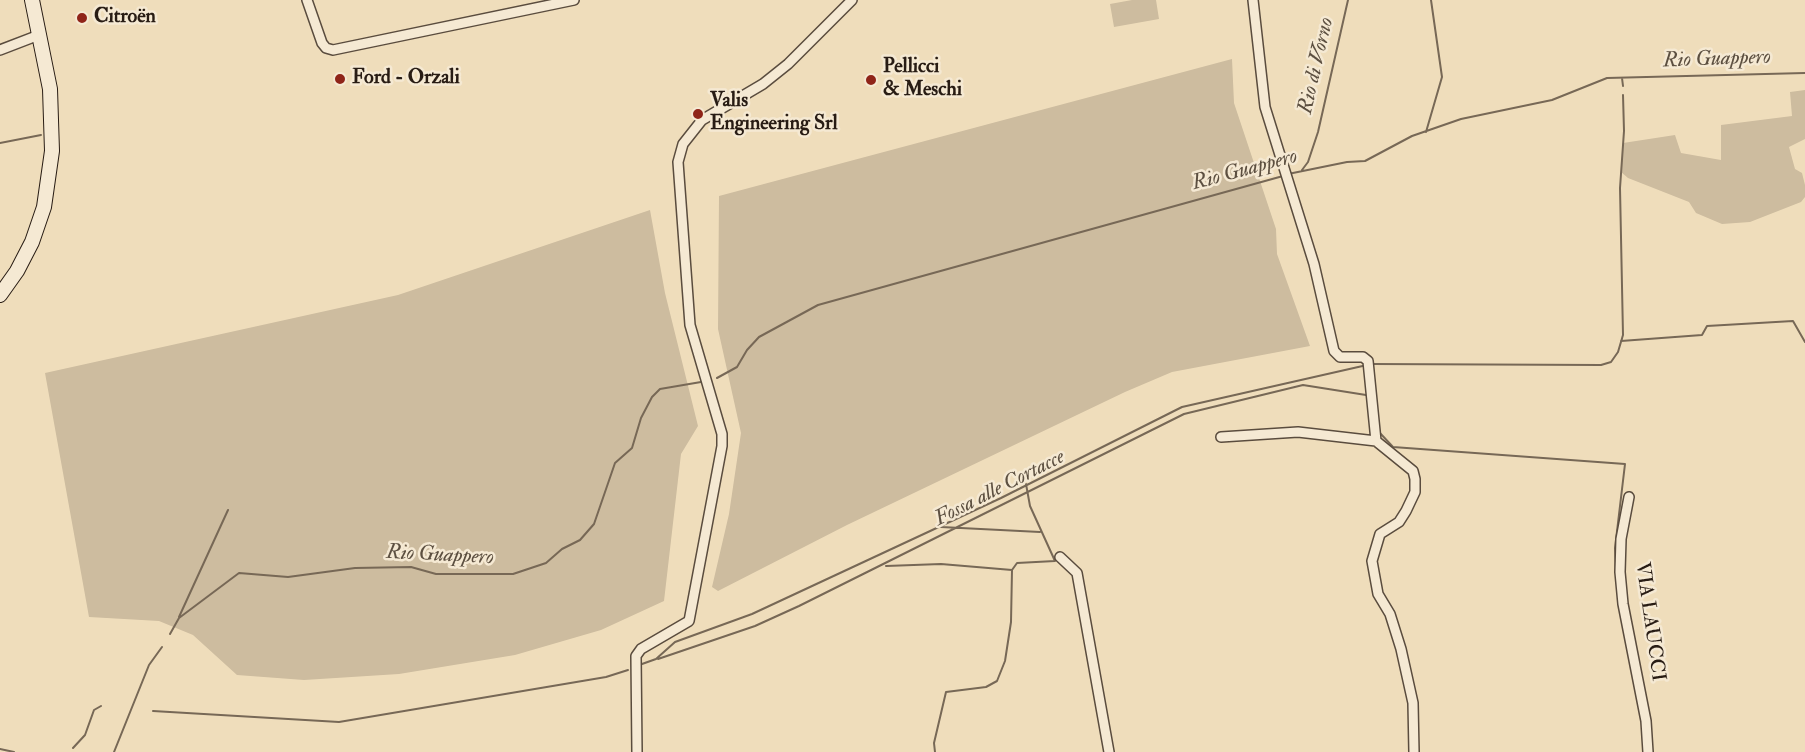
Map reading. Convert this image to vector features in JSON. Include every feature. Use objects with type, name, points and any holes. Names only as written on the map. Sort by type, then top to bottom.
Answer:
[{"type":"main road","points":[[0,295],[17,271],[32,242],[44,207],[49,177],[53,120],[32,0]]},
{"type":"main road","points":[[38,31],[42,0]]},
{"type":"street","points":[[307,0],[322,43],[326,48],[333,50],[573,0]]},
{"type":"street","points":[[637,752],[636,656],[641,649],[689,621],[693,610],[722,446],[722,434],[690,325],[678,162],[683,144],[702,120],[763,84],[788,64],[852,0]]},
{"type":"street","points":[[1253,0],[1265,107],[1314,264],[1334,351],[1340,357],[1363,357],[1368,364],[1376,441]]},
{"type":"street","points":[[0,51],[38,31]]},
{"type":"street","points":[[1221,437],[1298,432],[1376,441],[1413,471],[1415,492],[1399,522],[1380,534],[1371,561],[1378,594],[1390,614],[1404,660],[1413,703],[1414,752]]},
{"type":"street","name":"VIA LAUCCI","points":[[1629,497],[1621,539],[1620,573],[1623,604],[1646,721],[1648,752]]},
{"type":"street","points":[[1060,557],[1077,573],[1109,752]]},
{"type":"shaded area","points":[[1132,0],[1156,0],[1159,19],[1114,27],[1110,4]]},
{"type":"shaded area","points":[[1232,59],[1234,103],[1276,229],[1277,254],[1310,346],[1172,372],[1125,392],[847,525],[718,591],[712,587],[729,514],[741,433],[718,329],[719,196]]},
{"type":"shaded area","points":[[1805,90],[1805,139],[1789,147],[1795,169],[1802,173],[1805,185],[1805,197],[1801,202],[1750,222],[1722,224],[1696,213],[1689,202],[1628,178],[1621,172],[1623,143],[1675,135],[1681,153],[1721,160],[1721,125],[1792,116],[1790,92]]},
{"type":"shaded area","points":[[650,210],[665,293],[698,426],[681,454],[664,601],[601,630],[515,655],[399,674],[304,680],[237,675],[193,635],[159,621],[89,617],[45,373],[398,295]]},
{"type":"waterway","name":"Rio di Vorno","points":[[1302,170],[1308,162],[1318,132],[1348,0]]},
{"type":"waterway","points":[[1426,132],[1442,77],[1431,0]]},
{"type":"waterway","name":"Rio Guappero","points":[[1288,174],[1347,162],[1365,161],[1412,136],[1461,119],[1552,100],[1607,78],[1805,73]]},
{"type":"waterway","points":[[1622,78],[1623,86]]},
{"type":"waterway","points":[[1372,364],[1601,365],[1611,362],[1618,352],[1623,335],[1620,188],[1624,131],[1623,95]]},
{"type":"waterway","points":[[0,143],[41,135]]},
{"type":"waterway","name":"Rio Guappero","points":[[717,378],[737,367],[747,350],[759,337],[818,305],[1283,176]]},
{"type":"waterway","points":[[1621,341],[1702,335],[1707,326],[1793,321],[1805,342]]},
{"type":"waterway","points":[[642,664],[656,659],[675,642],[752,614],[1001,498],[1182,407],[1367,365]]},
{"type":"waterway","points":[[1373,367],[1375,388]]},
{"type":"waterway","name":"Rio Guappero","points":[[170,634],[179,618],[239,573],[288,577],[355,568],[411,567],[436,574],[513,574],[546,563],[562,549],[580,540],[594,524],[615,463],[632,448],[641,418],[652,397],[660,389],[701,382]]},
{"type":"waterway","name":"Fossa alle Cortacce","points":[[658,659],[755,626],[799,606],[1184,414],[1303,385],[1366,395]]},
{"type":"waterway","points":[[1379,432],[1393,447],[1625,464],[1615,548],[1616,573]]},
{"type":"waterway","points":[[935,752],[934,743],[946,692],[986,687],[997,681],[1005,661],[1011,622],[1012,570],[1017,563],[1055,561],[1030,506],[1026,484]]},
{"type":"waterway","points":[[179,617],[228,510]]},
{"type":"waterway","points":[[941,527],[1040,532]]},
{"type":"waterway","points":[[886,566],[941,564],[1012,570]]},
{"type":"waterway","name":"Rio Guappero","points":[[114,752],[149,665],[162,647]]},
{"type":"waterway","points":[[153,711],[339,722],[606,677],[628,670]]},
{"type":"waterway","points":[[73,748],[85,735],[94,710],[101,706]]},
{"type":"waterway","points":[[0,749],[14,752]]},
{"type":"place","name":"Citroën","points":[[82,18]]},
{"type":"place","name":"Ford - Orzali","points":[[340,79]]},
{"type":"place","name":"Pellicci & Meschi","points":[[871,80]]},
{"type":"place","name":"Valis Engineering Srl","points":[[698,114]]}]
